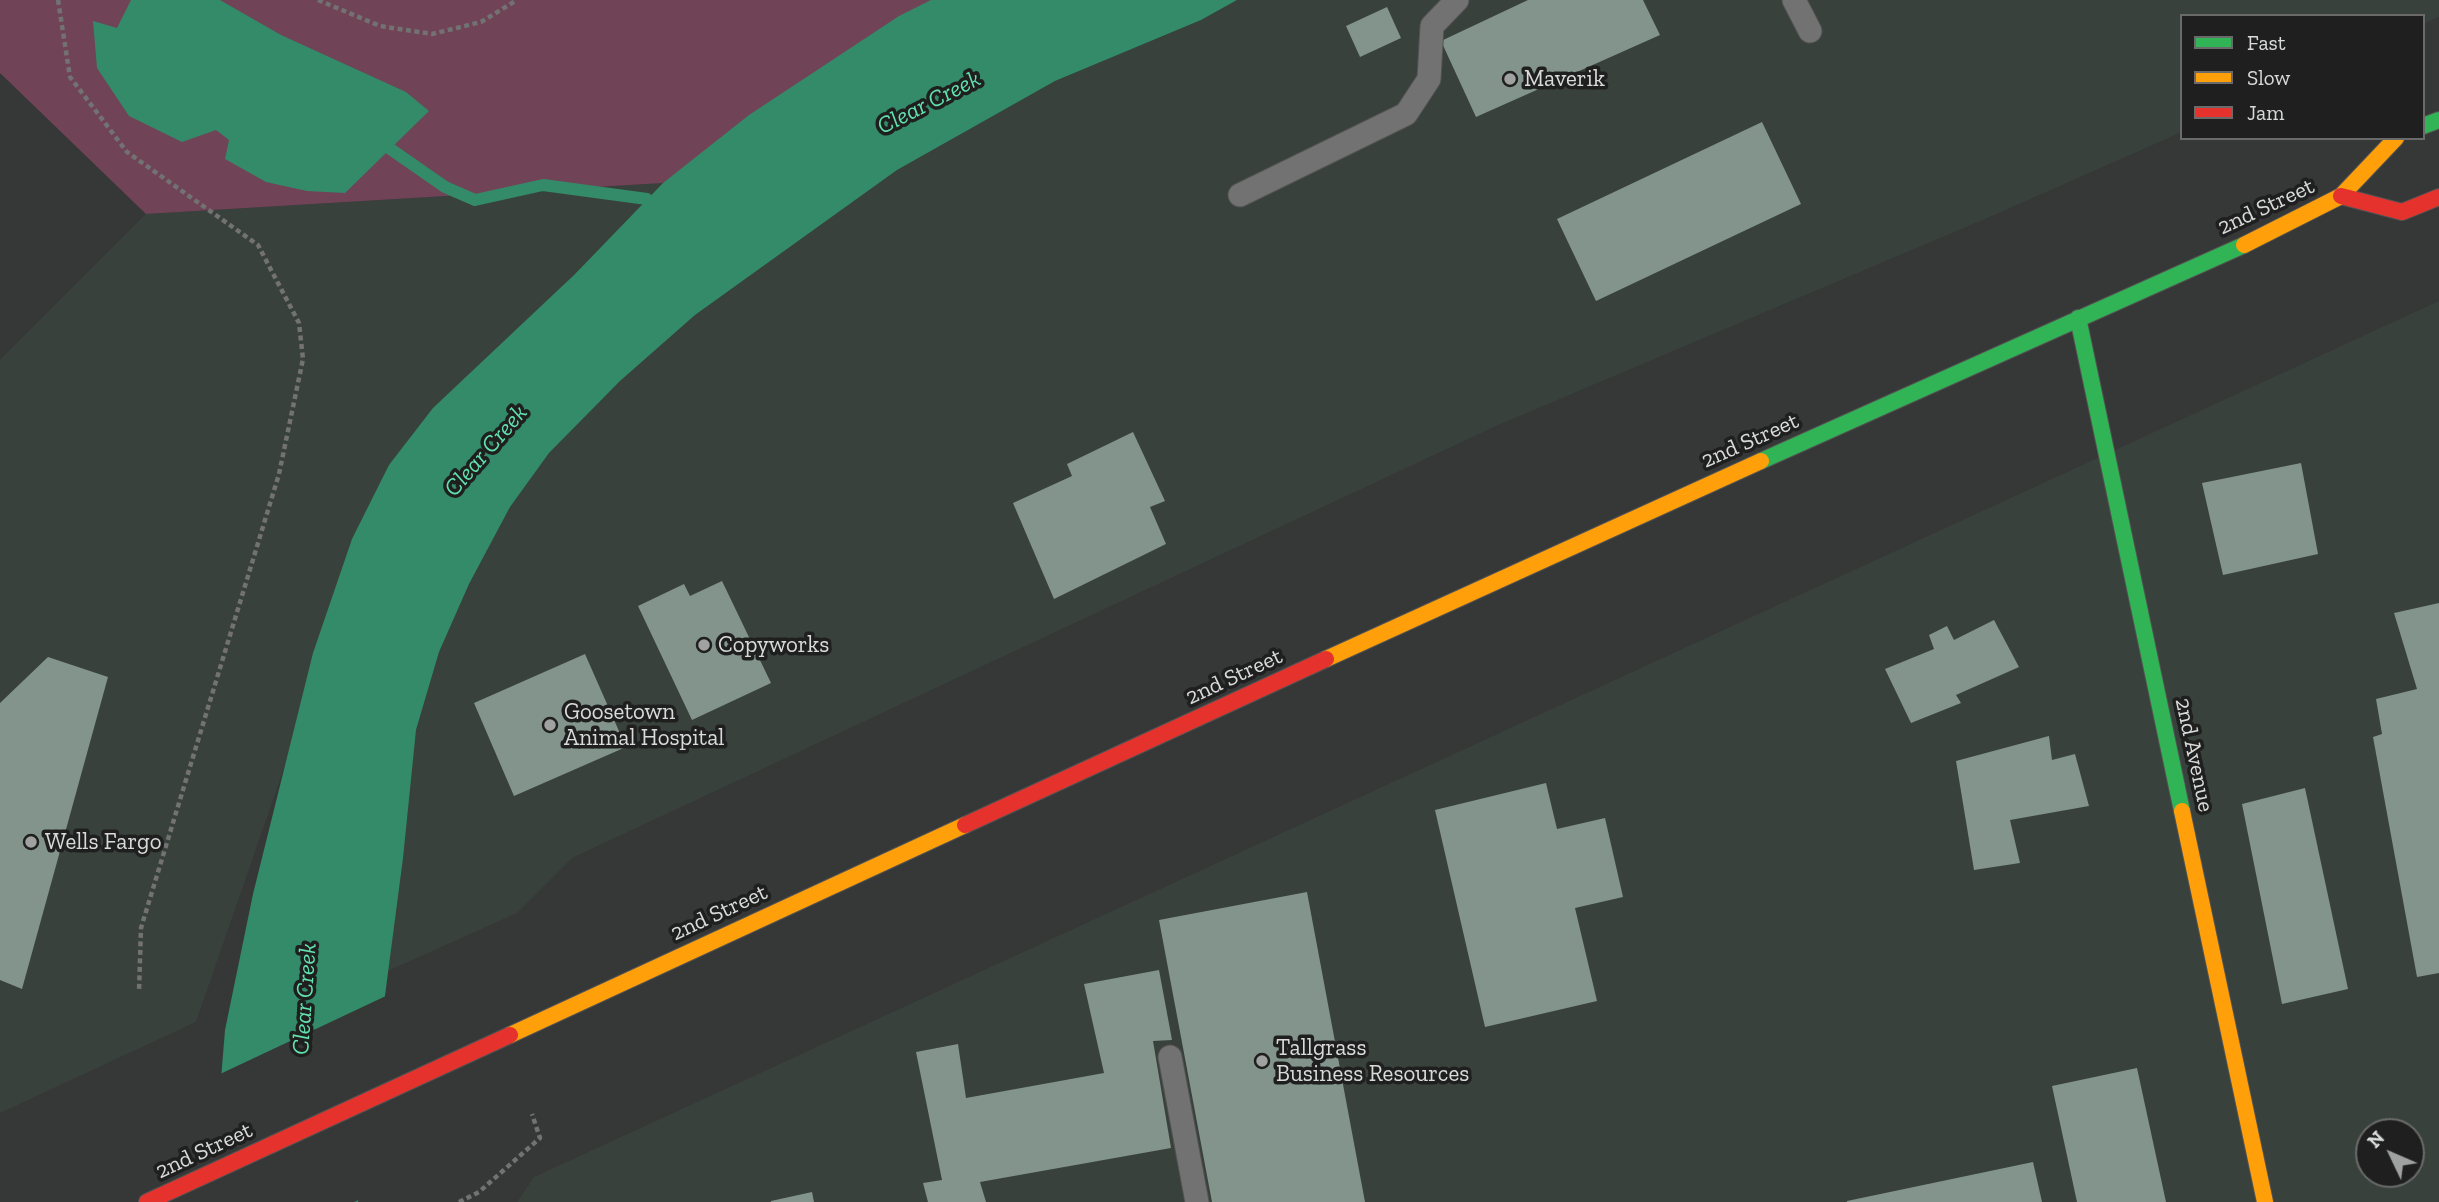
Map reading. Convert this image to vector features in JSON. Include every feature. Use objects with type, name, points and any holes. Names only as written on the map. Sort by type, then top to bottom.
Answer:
[{"type":"main road","name":"2nd Street","points":[[147,1202],[1504,577],[2276,230],[2342,197],[2394,140]]},
{"type":"main road","name":"2nd Street","points":[[2342,197],[2402,212],[2439,197]]},
{"type":"main road","name":"2nd Avenue","points":[[2078,318],[2265,1202]]},
{"type":"lane","points":[[1240,195],[1406,114],[1429,79],[1432,26],[1457,0]]},
{"type":"lane","points":[[1794,0],[1810,31]]},
{"type":"lane","points":[[1170,1057],[1197,1202]]},
{"type":"path","points":[[58,0],[70,77],[127,152],[258,245],[299,323],[303,359],[279,474],[141,928],[139,992]]},
{"type":"path","points":[[318,0],[380,26],[432,34],[481,22],[517,0]]},
{"type":"path","points":[[459,1202],[479,1192],[540,1138],[532,1114]]},
{"type":"shaded area","points":[[0,0],[958,0],[663,183],[146,214],[0,73]]},
{"type":"shaded area","points":[[1237,0],[2439,0],[2439,17],[2425,23],[2425,14],[2180,14],[2180,133],[1985,219],[1496,426],[572,858],[517,913],[388,971],[416,730],[439,652],[469,584],[510,507],[549,453],[620,381],[695,315],[897,170],[1055,81],[1201,20]]},
{"type":"shaded area","points":[[663,183],[389,465],[196,1022],[0,1113],[0,360],[146,214]]},
{"type":"shaded area","points":[[2439,301],[2439,1202],[517,1202],[534,1177]]},
{"type":"water","points":[[131,0],[220,0],[281,35],[406,92],[429,111],[345,193],[307,191],[266,182],[225,159],[229,140],[216,130],[182,142],[129,116],[97,68],[93,21],[117,28]]},
{"type":"water","name":"Clear Creek","points":[[931,0],[1237,0],[1201,20],[1055,81],[897,170],[695,315],[620,381],[549,453],[510,507],[469,584],[439,652],[416,730],[403,858],[358,1202],[211,1202],[225,1030],[253,894],[313,653],[352,539],[389,465],[433,408],[574,275],[663,183],[749,115],[899,16]]},
{"type":"pier","points":[[388,995],[361,1199],[354,1202],[207,1202],[218,1075]]},
{"type":"building","name":"Maverik","points":[[1528,0],[1643,0],[1660,35],[1476,117],[1441,41]]},
{"type":"building","points":[[1387,7],[1401,38],[1360,57],[1346,26]]},
{"type":"building","points":[[1762,122],[1801,204],[1596,301],[1557,219]]},
{"type":"building","points":[[1133,432],[1165,501],[1150,507],[1166,544],[1054,599],[1013,503],[1072,476],[1067,464]]},
{"type":"building","points":[[2301,463],[2318,554],[2223,575],[2202,483]]},
{"type":"building","name":"Copyworks","points":[[722,581],[771,683],[692,720],[638,606],[684,584],[690,596]]},
{"type":"building","points":[[2439,603],[2439,973],[2417,977],[2373,737],[2382,734],[2376,699],[2417,689],[2394,613]]},
{"type":"building","points":[[1994,620],[2019,667],[1956,695],[1961,703],[1911,723],[1885,669],[1934,649],[1929,635],[1947,626],[1954,640]]},
{"type":"building","name":"Goosetown Animal Hospital","points":[[585,654],[626,747],[514,796],[474,703]]},
{"type":"building","name":"Wells Fargo","points":[[48,657],[108,677],[22,989],[0,980],[0,703]]},
{"type":"building","points":[[2049,736],[2052,760],[2075,754],[2089,806],[2010,820],[2020,863],[1974,870],[1956,761]]},
{"type":"building","points":[[1546,783],[1557,829],[1605,818],[1623,897],[1575,908],[1597,1001],[1485,1027],[1435,810]]},
{"type":"building","points":[[2305,788],[2348,989],[2282,1004],[2242,804]]},
{"type":"building","name":"Tallgrass Business Resources","points":[[1307,892],[1365,1202],[1212,1202],[1159,920]]},
{"type":"building","points":[[1159,970],[1172,1040],[1153,1041],[1171,1148],[980,1182],[986,1202],[928,1202],[923,1183],[942,1180],[916,1052],[958,1044],[966,1098],[1104,1073],[1084,984]]},
{"type":"building","points":[[2137,1068],[2166,1202],[2077,1202],[2052,1086]]},
{"type":"building","points":[[2033,1162],[2042,1202],[1847,1202],[1847,1201]]},
{"type":"building","points":[[812,1192],[814,1202],[771,1202],[771,1201]]},
{"type":"waterway","points":[[389,148],[445,187],[475,200],[543,185],[647,199]]},
{"type":"traffic: fast","points":[[2425,125],[2439,120]]},
{"type":"traffic: fast","points":[[1761,461],[2244,245]]},
{"type":"traffic: fast","points":[[2078,318],[2182,811]]},
{"type":"traffic: slow","points":[[2244,245],[2341,196],[2394,140]]},
{"type":"traffic: slow","points":[[1326,659],[1761,461]]},
{"type":"traffic: slow","points":[[2182,811],[2265,1202]]},
{"type":"traffic: slow","points":[[510,1035],[965,825]]},
{"type":"traffic: jam","points":[[2341,196],[2402,212],[2439,197]]},
{"type":"traffic: jam","points":[[965,825],[1326,659]]},
{"type":"traffic: jam","points":[[147,1202],[510,1035]]},
{"type":"place","name":"Maverik","points":[[1510,79]]},
{"type":"place","name":"Copyworks","points":[[704,645]]},
{"type":"place","name":"Goosetown Animal Hospital","points":[[550,725]]},
{"type":"place","name":"Wells Fargo","points":[[31,842]]},
{"type":"place","name":"Tallgrass Business Resources","points":[[1262,1061]]}]
